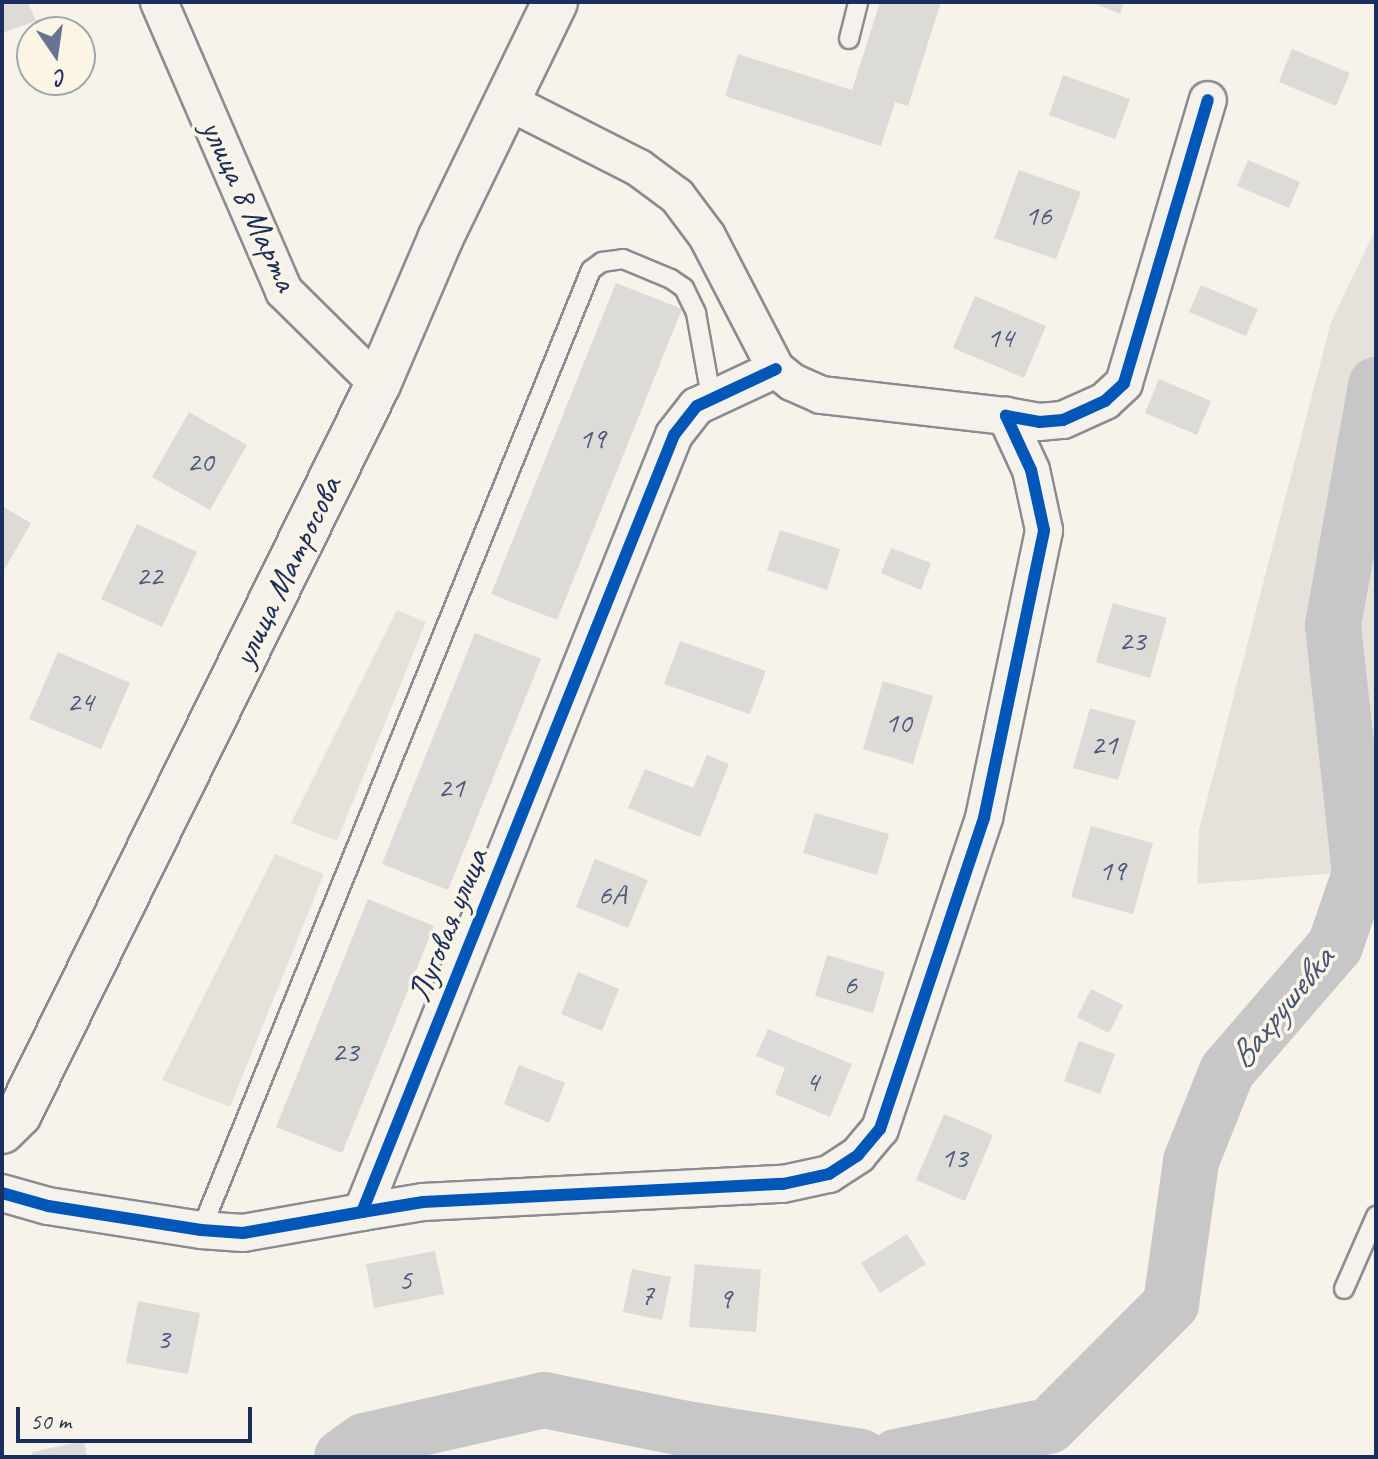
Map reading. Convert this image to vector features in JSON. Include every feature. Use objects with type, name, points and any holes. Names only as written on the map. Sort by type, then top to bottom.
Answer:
[{"type":"street","name":"улица 8 Марта","points":[[159,2],[284,291],[378,384]]},
{"type":"street","name":"улица Матросова","points":[[2,1131],[19,1114],[378,384],[440,239],[555,2]]},
{"type":"street","points":[[509,102],[639,168],[677,196],[707,236],[776,369],[792,382],[821,395],[1039,422],[1063,420],[1105,401],[1124,383],[1208,100]]},
{"type":"street","name":"Луговая улица","points":[[362,1212],[674,435],[688,414],[711,396],[776,369]]},
{"type":"street","points":[[2,1193],[48,1206],[201,1230],[274,1230],[423,1202],[783,1184],[829,1174],[858,1155],[880,1129],[984,818],[1044,530],[1031,470],[1006,416]]},
{"type":"lane","points":[[849,39],[858,2]]},
{"type":"lane","points":[[201,1230],[591,270],[602,262],[623,259],[671,279],[684,288],[696,313],[711,396]]},
{"type":"lane","points":[[1344,1289],[1376,1216]]},
{"type":"shaded area","points":[[1376,228],[1376,870],[1197,884],[1199,830],[1331,322]]},
{"type":"shaded area","points":[[397,610],[426,622],[337,841],[291,823]]},
{"type":"shaded area","points":[[275,854],[324,874],[230,1107],[162,1080]]},
{"type":"building","points":[[2,2],[28,2],[34,16],[16,16],[16,28],[2,33]]},
{"type":"building","points":[[880,2],[941,2],[908,106],[895,102],[881,146],[725,96],[738,54],[852,90]]},
{"type":"building","points":[[1091,2],[1124,2],[1120,14]]},
{"type":"building","points":[[1292,49],[1350,73],[1336,106],[1279,82]]},
{"type":"building","points":[[1063,75],[1130,99],[1115,139],[1049,115]]},
{"type":"building","points":[[1248,160],[1300,182],[1289,208],[1237,186]]},
{"type":"building","points":[[1019,170],[1081,192],[1056,259],[994,238]]},
{"type":"building","points":[[616,283],[682,309],[557,620],[491,594]]},
{"type":"building","points":[[1201,285],[1258,309],[1246,336],[1189,312]]},
{"type":"building","points":[[975,296],[1046,326],[1024,378],[953,348]]},
{"type":"building","points":[[1159,379],[1211,401],[1197,435],[1145,413]]},
{"type":"building","points":[[189,412],[247,445],[210,510],[152,477]]},
{"type":"building","points":[[2,506],[31,523],[2,574]]},
{"type":"building","points":[[137,524],[197,552],[162,627],[101,599]]},
{"type":"building","points":[[780,530],[840,549],[827,590],[767,570]]},
{"type":"building","points":[[891,548],[931,563],[921,590],[881,573]]},
{"type":"building","points":[[1113,603],[1167,618],[1150,678],[1096,662]]},
{"type":"building","points":[[475,633],[541,659],[448,890],[382,864]]},
{"type":"building","points":[[680,641],[766,671],[750,714],[664,684]]},
{"type":"building","points":[[58,652],[130,683],[101,749],[29,719]]},
{"type":"building","points":[[883,681],[933,696],[913,764],[863,749]]},
{"type":"building","points":[[1090,708],[1136,721],[1118,780],[1073,768]]},
{"type":"building","points":[[707,755],[729,764],[700,837],[628,808],[645,769],[693,788]]},
{"type":"building","points":[[815,813],[889,834],[877,875],[803,853]]},
{"type":"building","points":[[1091,826],[1153,843],[1133,914],[1071,897]]},
{"type":"building","points":[[595,859],[648,880],[628,928],[576,907]]},
{"type":"building","points":[[368,899],[434,926],[342,1153],[276,1127]]},
{"type":"building","points":[[827,955],[885,972],[873,1013],[815,996]]},
{"type":"building","points":[[578,972],[619,989],[602,1031],[561,1014]]},
{"type":"building","points":[[1091,989],[1123,1005],[1109,1033],[1077,1017]]},
{"type":"building","points":[[768,1029],[852,1064],[830,1117],[775,1094],[785,1068],[756,1056]]},
{"type":"building","points":[[1079,1041],[1115,1054],[1100,1094],[1064,1081]]},
{"type":"building","points":[[519,1065],[565,1083],[549,1123],[504,1104]]},
{"type":"building","points":[[944,1114],[993,1135],[965,1201],[916,1180]]},
{"type":"building","points":[[907,1234],[926,1264],[880,1293],[861,1263]]},
{"type":"building","points":[[435,1251],[444,1294],[374,1308],[366,1264]]},
{"type":"building","points":[[695,1264],[761,1270],[756,1332],[689,1327]]},
{"type":"building","points":[[632,1269],[671,1277],[662,1320],[623,1312]]},
{"type":"building","points":[[138,1301],[200,1313],[188,1374],[126,1363]]},
{"type":"building","points":[[84,1441],[87,1457],[33,1457],[32,1452]]},
{"type":"waterway","name":"Вахрушевка","points":[[896,1457],[1049,1426],[1171,1304],[1191,1161],[1227,1071],[1335,946],[1360,874],[1333,625],[1376,385]]},
{"type":"waterway","name":"Вахрушевка","points":[[342,1457],[364,1441],[544,1400],[686,1429],[861,1457]]},
{"type":"cycle path","points":[[362,1212],[423,1202],[783,1184],[829,1174],[858,1155],[880,1129],[984,818],[1044,530],[1031,470],[1006,416],[1039,422],[1063,420],[1105,401],[1124,383],[1208,100]]},
{"type":"cycle path","points":[[2,1193],[48,1206],[201,1230],[243,1233],[362,1212],[674,435],[697,406],[776,369]]}]
